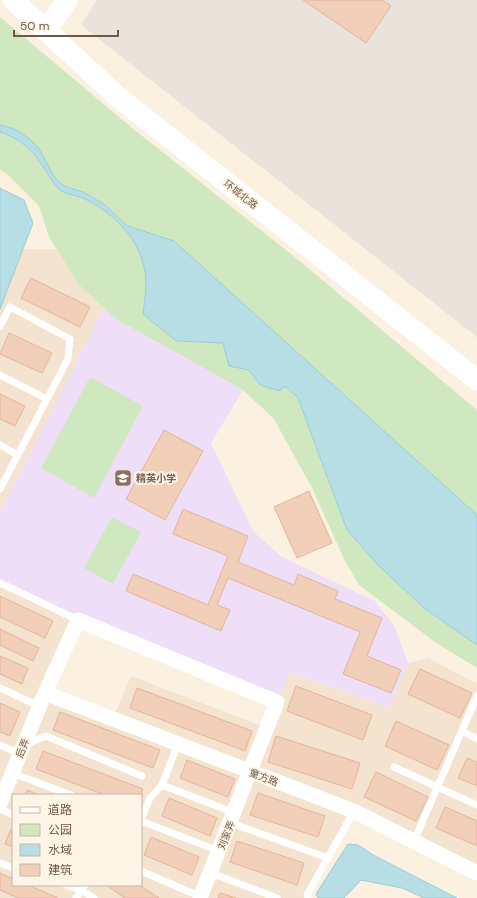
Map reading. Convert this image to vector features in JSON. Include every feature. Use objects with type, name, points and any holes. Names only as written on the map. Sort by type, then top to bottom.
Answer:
[{"type":"street","name":"环城北路","points":[[13,0],[118,97],[477,380]]},
{"type":"street","points":[[46,30],[66,0]]},
{"type":"street","name":"后弄","points":[[0,803],[42,700],[78,620]]},
{"type":"street","name":"刘家弄","points":[[78,620],[278,702],[201,897]]},
{"type":"street","name":"童方路","points":[[42,700],[178,744],[354,811],[477,872]]},
{"type":"lane","points":[[0,326],[10,307],[70,338],[68,359],[0,489]]},
{"type":"lane","points":[[0,375],[47,399]]},
{"type":"lane","points":[[0,445],[18,455]]},
{"type":"lane","points":[[0,583],[78,620]]},
{"type":"lane","points":[[0,688],[42,700]]},
{"type":"lane","points":[[414,841],[477,696]]},
{"type":"lane","points":[[462,731],[477,738]]},
{"type":"lane","points":[[0,745],[22,750],[46,736],[142,776]]},
{"type":"lane","points":[[142,818],[150,798],[162,785],[178,744]]},
{"type":"lane","points":[[394,766],[477,805]]},
{"type":"lane","points":[[12,773],[68,794]]},
{"type":"lane","points":[[162,785],[233,818],[328,858]]},
{"type":"lane","points":[[0,810],[12,815]]},
{"type":"lane","points":[[308,898],[308,895],[354,811]]},
{"type":"lane","points":[[142,821],[220,851]]},
{"type":"lane","points":[[0,863],[12,868]]},
{"type":"lane","points":[[142,871],[201,897]]},
{"type":"lane","points":[[210,873],[277,898]]},
{"type":"lane","points":[[72,886],[83,888],[94,898]]},
{"type":"lane","points":[[76,898],[83,888]]},
{"type":"shaded area","points":[[97,0],[477,0],[477,337],[81,25]]},
{"type":"shaded area","points":[[22,249],[56,249],[78,284],[104,308],[0,512],[0,309]]},
{"type":"shaded area","name":"精英小学","points":[[104,308],[116,319],[243,390],[211,443],[253,531],[282,557],[375,601],[395,627],[408,663],[389,708],[290,672],[277,702],[0,583],[0,512]]},
{"type":"shaded area","points":[[0,583],[78,620],[45,693],[113,719],[131,676],[267,728],[289,672],[389,708],[408,663],[428,658],[477,684],[477,873],[354,811],[308,898],[0,898]]},
{"type":"green space","points":[[0,17],[131,127],[301,262],[477,410],[477,668],[435,642],[359,585],[344,559],[312,488],[274,419],[243,390],[116,319],[78,284],[49,237],[39,206],[7,174],[0,170]]},
{"type":"green space","points":[[90,377],[143,406],[94,498],[41,468]]},
{"type":"green space","points":[[112,517],[141,532],[113,584],[84,568]]},
{"type":"water","points":[[0,125],[14,129],[30,139],[38,147],[55,178],[64,186],[83,192],[104,204],[126,225],[174,241],[477,515],[477,645],[424,608],[378,565],[347,530],[298,398],[286,387],[283,387],[280,391],[260,385],[249,370],[229,366],[223,343],[176,341],[143,314],[146,288],[145,269],[140,253],[128,234],[121,225],[104,210],[82,198],[60,190],[31,151],[21,142],[0,132]]},
{"type":"water","points":[[0,188],[24,200],[33,223],[0,309]]},
{"type":"water","points":[[348,844],[358,845],[375,856],[457,898],[424,898],[402,888],[361,880],[344,898],[318,898],[316,894]]},
{"type":"building","points":[[303,0],[382,0],[391,6],[366,43]]},
{"type":"building","points":[[31,278],[90,307],[80,327],[21,298]]},
{"type":"building","points":[[9,333],[52,353],[42,373],[0,354]]},
{"type":"building","points":[[0,394],[25,406],[15,426],[0,419]]},
{"type":"building","points":[[164,430],[203,451],[165,520],[126,499]]},
{"type":"building","points":[[309,491],[332,543],[297,558],[274,507]]},
{"type":"building","points":[[183,509],[248,536],[238,562],[294,585],[298,574],[338,591],[335,599],[382,618],[367,656],[401,670],[391,693],[343,674],[360,632],[228,578],[217,605],[230,610],[221,631],[126,591],[133,574],[208,605],[228,556],[173,534]]},
{"type":"building","points":[[0,596],[53,621],[45,638],[0,617]]},
{"type":"building","points":[[0,629],[39,648],[33,661],[0,645]]},
{"type":"building","points":[[0,656],[28,668],[22,684],[0,674]]},
{"type":"building","points":[[420,669],[472,693],[460,718],[408,694]]},
{"type":"building","points":[[296,686],[372,715],[363,740],[287,711]]},
{"type":"building","points":[[137,688],[252,731],[245,751],[130,708]]},
{"type":"building","points":[[0,703],[20,712],[10,736],[0,732]]},
{"type":"building","points":[[60,712],[160,750],[153,768],[53,730]]},
{"type":"building","points":[[396,721],[449,745],[437,770],[385,746]]},
{"type":"building","points":[[276,736],[360,763],[352,789],[268,762]]},
{"type":"building","points":[[43,751],[143,789],[141,794],[102,794],[36,769]]},
{"type":"building","points":[[467,758],[477,762],[477,786],[458,778]]},
{"type":"building","points":[[187,760],[235,779],[228,797],[180,778]]},
{"type":"building","points":[[376,772],[428,797],[416,821],[364,797]]},
{"type":"building","points":[[27,790],[37,794],[25,794]]},
{"type":"building","points":[[258,793],[325,816],[318,837],[250,815]]},
{"type":"building","points":[[169,798],[217,818],[210,836],[162,816]]},
{"type":"building","points":[[445,807],[477,821],[477,846],[436,828]]},
{"type":"building","points":[[11,829],[12,847],[5,844]]},
{"type":"building","points":[[151,837],[199,857],[192,875],[144,855]]},
{"type":"building","points":[[237,841],[304,863],[297,885],[230,862]]},
{"type":"building","points":[[0,873],[12,879],[12,886],[30,886],[58,898],[18,898],[0,890]]},
{"type":"building","points":[[108,886],[141,886],[159,898],[124,898]]},
{"type":"building","points":[[220,893],[236,898],[218,898]]},
{"type":"place","name":"精英小学","points":[[123,478]]}]
